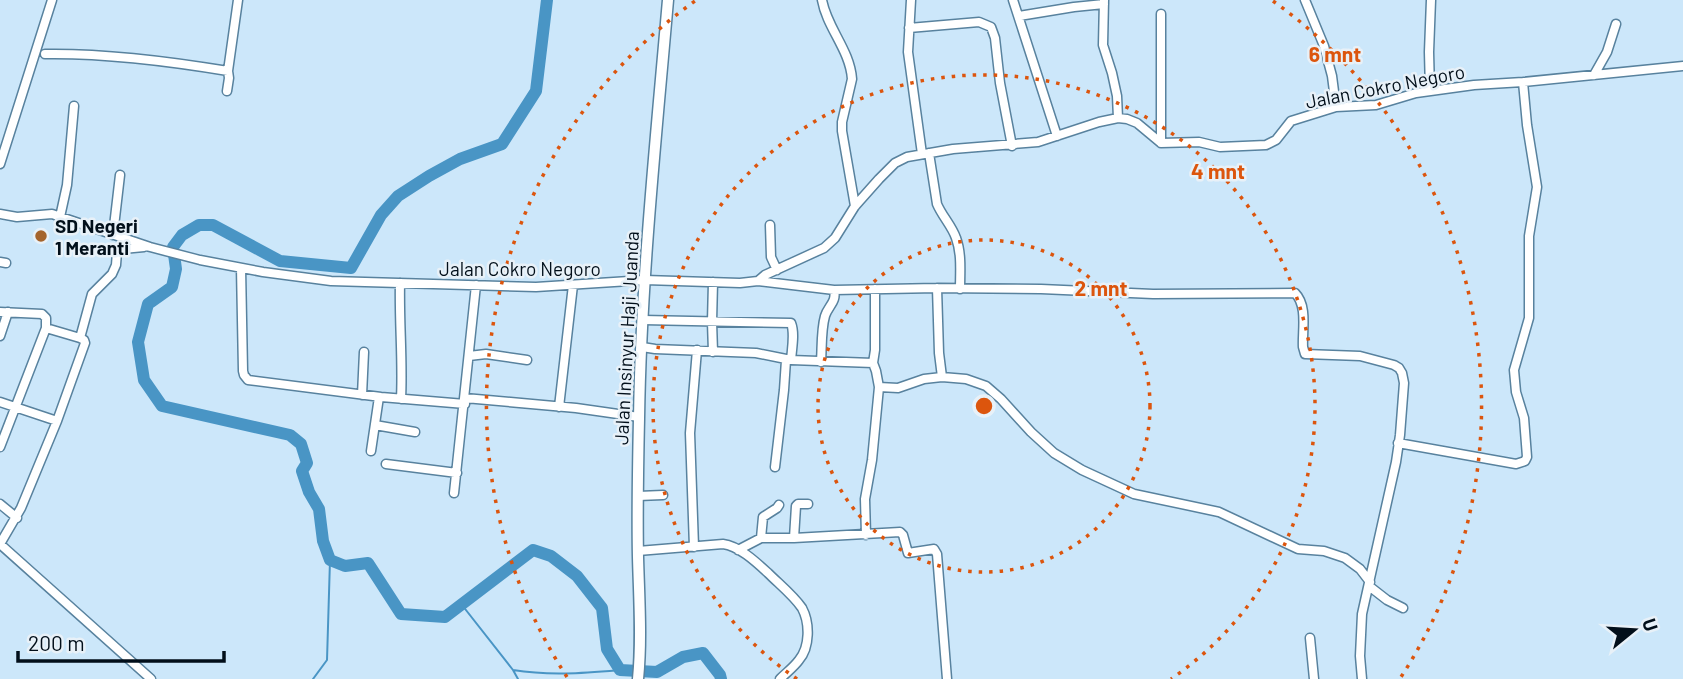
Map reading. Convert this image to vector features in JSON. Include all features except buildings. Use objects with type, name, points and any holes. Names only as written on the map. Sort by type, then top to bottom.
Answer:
[{"type":"main road","name":"Jalan Insinyur Haji Juanda","points":[[638,679],[639,417],[643,320],[668,0]]},
{"type":"street","points":[[0,164],[52,0]]},
{"type":"street","points":[[227,91],[238,0]]},
{"type":"street","points":[[821,0],[852,73],[842,131],[855,206]]},
{"type":"street","points":[[911,0],[908,52],[937,204],[958,245],[960,289]]},
{"type":"street","points":[[1013,0],[1057,136]]},
{"type":"street","points":[[1305,0],[1324,46],[1336,107]]},
{"type":"street","points":[[1430,91],[1431,0]]},
{"type":"street","points":[[1018,16],[1104,2],[1103,45],[1112,73],[1118,118],[1137,123],[1161,143]]},
{"type":"street","points":[[1161,14],[1161,143]]},
{"type":"street","points":[[909,28],[979,22],[991,27],[1012,146]]},
{"type":"street","points":[[1594,75],[1607,52],[1616,24]]},
{"type":"street","points":[[45,54],[78,53],[228,71]]},
{"type":"street","name":"Jalan Cokro Negoro","points":[[1161,143],[1199,142],[1220,147],[1266,145],[1276,139],[1291,121],[1336,107],[1376,105],[1408,95],[1474,85],[1683,66]]},
{"type":"street","points":[[1398,443],[1516,464],[1525,461],[1527,457],[1524,418],[1516,392],[1514,370],[1529,318],[1529,236],[1537,187],[1523,82]]},
{"type":"street","points":[[60,217],[66,189],[74,106]]},
{"type":"street","name":"Jalan Cokro Negoro","points":[[0,214],[17,217],[43,214],[60,217],[150,247],[200,260],[331,281],[536,287],[645,280],[758,281],[765,275],[824,248],[835,238],[855,206],[878,179],[895,163],[907,157],[953,149],[1038,142],[1118,118]]},
{"type":"street","points":[[113,235],[120,175]]},
{"type":"street","points":[[770,225],[771,257],[777,271]]},
{"type":"street","points":[[80,338],[92,294],[114,270],[117,252],[150,247]]},
{"type":"street","points":[[241,268],[242,358],[243,371],[248,380],[379,397],[559,407],[639,417]]},
{"type":"street","points":[[758,281],[834,290],[937,288],[1153,294],[1295,293],[1303,306],[1305,354],[1360,356],[1395,365],[1402,373],[1405,383],[1398,443],[1362,614],[1362,679]]},
{"type":"street","points":[[713,282],[713,352]]},
{"type":"street","points":[[400,283],[401,399]]},
{"type":"street","points":[[454,493],[476,285]]},
{"type":"street","points":[[559,407],[573,285]]},
{"type":"street","points":[[937,288],[942,377]]},
{"type":"street","points":[[866,535],[865,499],[872,460],[879,387],[873,363],[874,289]]},
{"type":"street","points":[[821,362],[825,316],[834,301],[834,290]]},
{"type":"street","points":[[0,335],[4,312],[38,313],[44,315],[47,320],[0,447]]},
{"type":"street","points":[[643,320],[791,323],[793,335],[775,467]]},
{"type":"street","points":[[46,328],[80,338],[85,342],[84,349],[17,518],[0,544],[151,679]]},
{"type":"street","points":[[642,348],[756,353],[788,360],[873,363]]},
{"type":"street","points":[[694,547],[690,433],[697,350]]},
{"type":"street","points":[[362,395],[364,352]]},
{"type":"street","points":[[469,356],[486,354],[527,360]]},
{"type":"street","points":[[879,387],[898,388],[924,379],[942,377],[966,379],[986,386],[1054,453],[1082,470],[1147,498],[1219,512],[1298,549],[1324,551],[1345,558],[1360,569],[1369,584],[1389,602],[1403,608]]},
{"type":"street","points":[[371,451],[379,397]]},
{"type":"street","points":[[0,402],[57,421]]},
{"type":"street","points":[[375,425],[415,432]]},
{"type":"street","points":[[386,464],[457,473]]},
{"type":"street","points":[[638,496],[663,495]]},
{"type":"street","points":[[0,504],[17,518]]},
{"type":"street","points":[[794,538],[796,506],[808,504]]},
{"type":"street","points":[[761,538],[763,517],[779,505]]},
{"type":"street","points":[[738,550],[761,538],[900,532],[908,554],[932,548],[936,551],[947,679]]},
{"type":"street","points":[[638,551],[729,544],[780,584],[802,608],[808,632],[799,660],[780,679]]},
{"type":"street","points":[[1310,638],[1314,679]]},
{"type":"waterway","points":[[547,0],[536,91],[502,144],[460,159],[398,196],[381,215],[351,268],[280,261],[213,225],[199,225],[182,235],[173,247],[176,269],[172,287],[148,304],[138,342],[144,380],[162,406],[290,435],[301,444],[307,463],[302,471],[309,492],[319,509],[323,541],[330,560],[345,566],[368,563],[401,614],[445,617],[533,550],[551,556],[577,576],[602,608],[607,649],[620,670],[657,672],[683,657],[703,653],[721,679]]},
{"type":"waterway","points":[[313,679],[327,660],[330,560]]},
{"type":"waterway","points":[[462,605],[518,679]]},
{"type":"waterway","points":[[513,670],[554,673],[620,670]]},
{"type":"place","name":"SD Negeri 1 Meranti","points":[[41,236]]}]
